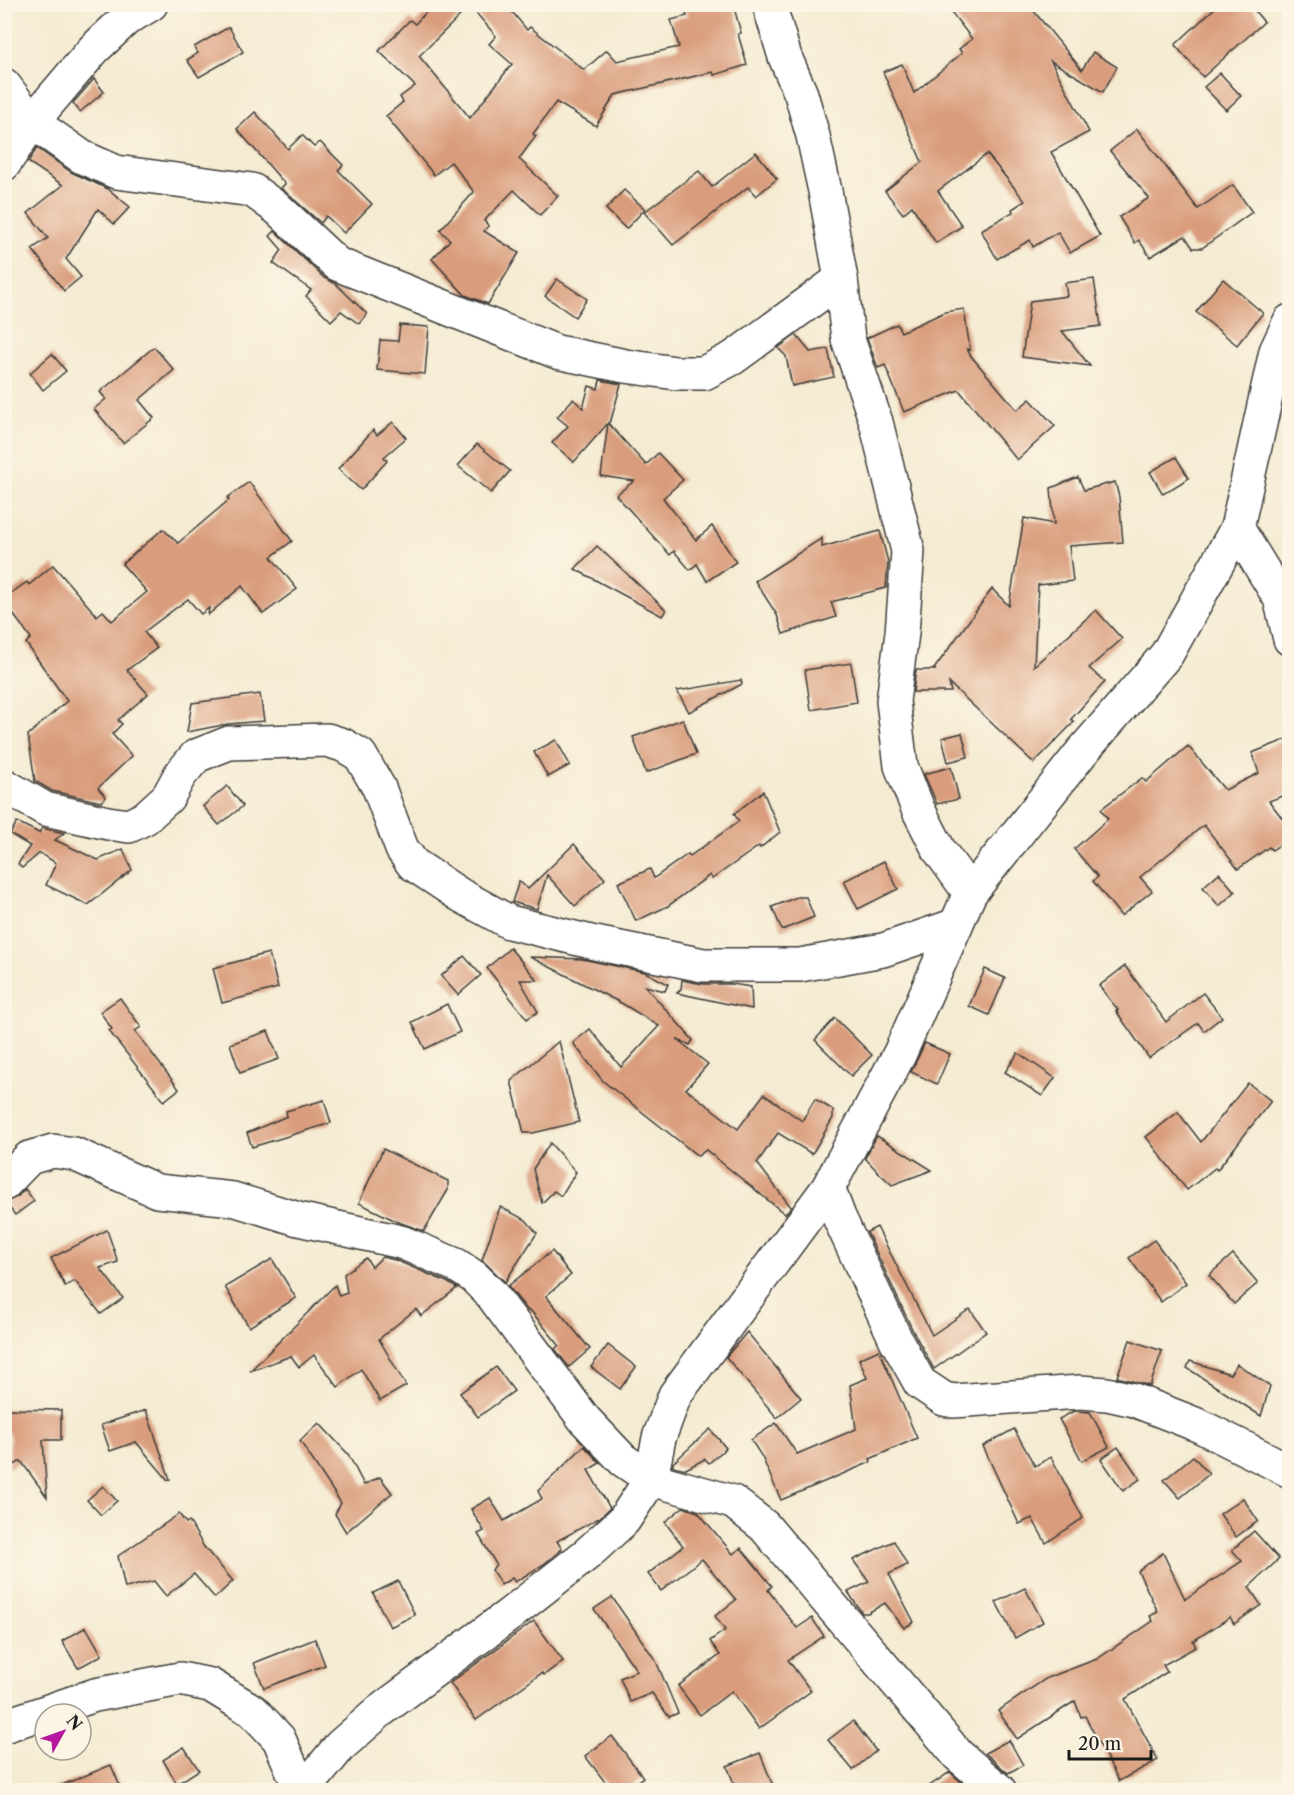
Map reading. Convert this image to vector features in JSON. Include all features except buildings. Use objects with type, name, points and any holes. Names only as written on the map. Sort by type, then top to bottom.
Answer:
[{"type":"street","points":[[4,164],[32,122],[94,49],[126,19],[151,4]]},
{"type":"street","points":[[769,4],[784,57],[801,94],[813,136],[842,279],[848,339],[876,422],[908,551],[902,633],[893,701],[902,766],[918,809],[939,850],[970,893]]},
{"type":"street","points":[[4,85],[32,122],[82,157],[116,172],[252,190],[278,209],[338,264],[557,352],[625,366],[676,373],[704,373],[733,358],[842,279]]},
{"type":"street","points":[[4,1726],[95,1695],[180,1679],[210,1685],[253,1711],[279,1739],[303,1791],[340,1746],[380,1711],[587,1554],[624,1520],[651,1479],[659,1438],[675,1395],[828,1188],[900,1053],[970,893],[1082,752],[1167,654],[1237,528],[1276,351],[1290,321]]},
{"type":"street","points":[[1237,528],[1280,598],[1290,639]]},
{"type":"street","points":[[4,784],[45,809],[129,826],[145,818],[168,796],[180,775],[196,756],[229,742],[327,740],[343,745],[360,755],[379,788],[402,849],[413,864],[459,895],[509,922],[595,943],[703,965],[800,965],[883,950],[956,925]]},
{"type":"street","points":[[4,1184],[29,1158],[53,1151],[74,1154],[157,1191],[233,1199],[298,1219],[401,1242],[456,1265],[474,1277],[492,1295],[585,1420],[623,1460],[651,1479],[733,1502],[764,1526],[958,1755],[999,1791]]},
{"type":"street","points":[[828,1188],[839,1217],[896,1340],[920,1383],[944,1399],[954,1401],[1080,1392],[1107,1394],[1134,1400],[1200,1426],[1290,1471]]}]
